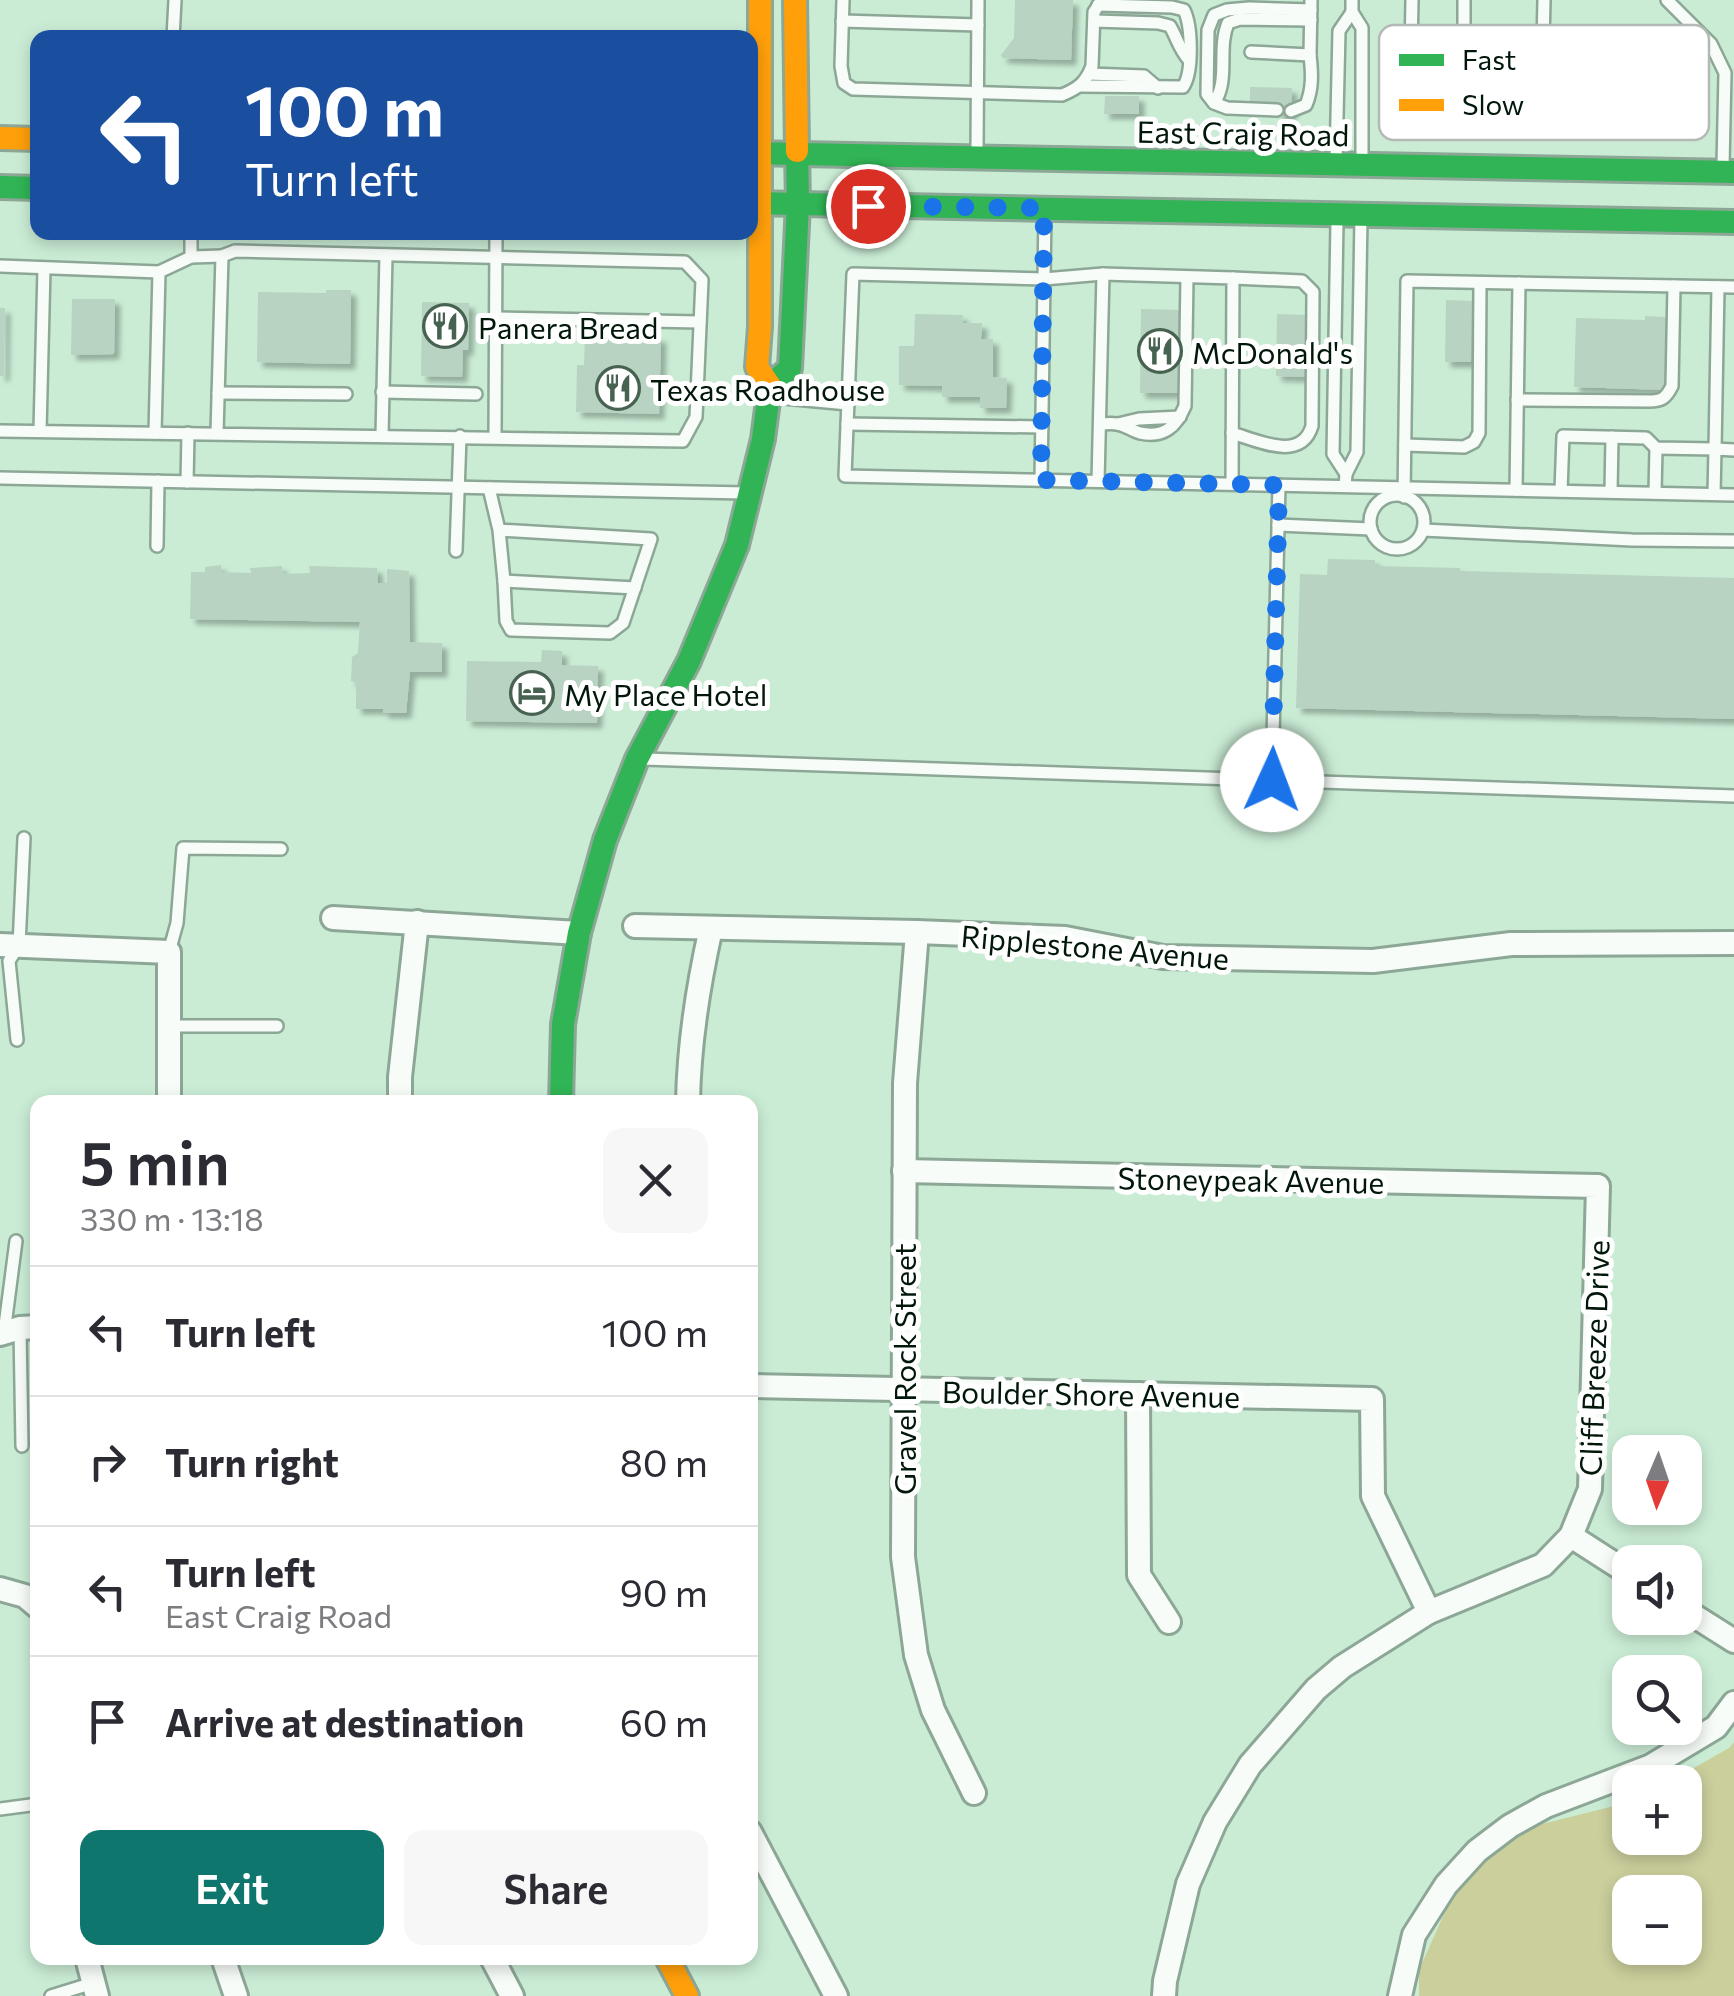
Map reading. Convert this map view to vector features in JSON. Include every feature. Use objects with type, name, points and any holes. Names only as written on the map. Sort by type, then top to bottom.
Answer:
[{"type":"main road","points":[[757,30],[760,0]]},
{"type":"main road","points":[[769,392],[790,368],[798,204],[795,0]]},
{"type":"main road","points":[[0,138],[30,139]]},
{"type":"main road","name":"East Craig Road","points":[[758,153],[977,158],[1734,222]]},
{"type":"main road","name":"East Craig Road","points":[[758,203],[1044,208],[1728,172]]},
{"type":"main road","points":[[0,187],[30,188]]},
{"type":"main road","points":[[560,1095],[563,1024],[579,933],[605,840],[637,759],[689,661],[738,545],[763,439],[769,392],[758,367],[756,240]]},
{"type":"main road","points":[[671,1965],[687,1996]]},
{"type":"street","points":[[332,918],[579,933]]},
{"type":"street","points":[[400,1095],[417,922]]},
{"type":"street","name":"Ripplestone Avenue","points":[[635,926],[1065,938],[1163,957],[1373,961],[1511,944],[1734,943]]},
{"type":"street","points":[[688,1095],[688,1055],[711,928]]},
{"type":"street","name":"Gravel Rock Street","points":[[918,932],[905,1083],[902,1557],[916,1655],[933,1710],[974,1794]]},
{"type":"street","points":[[10,945],[168,952],[169,1095]]},
{"type":"street","name":"Stoneypeak Avenue","points":[[904,1171],[1598,1186]]},
{"type":"street","name":"Cliff Breeze Drive","points":[[1164,1996],[1188,1884],[1215,1822],[1250,1765],[1316,1689],[1342,1667],[1429,1612],[1543,1565],[1571,1536],[1590,1489],[1598,1186]]},
{"type":"street","name":"Boulder Shore Avenue","points":[[758,1386],[1372,1398],[1373,1496],[1429,1612]]},
{"type":"street","points":[[1138,1394],[1139,1576],[1169,1622]]},
{"type":"street","points":[[1571,1536],[1612,1562]]},
{"type":"street","points":[[0,1589],[30,1600]]},
{"type":"street","points":[[1702,1621],[1734,1641]]},
{"type":"street","points":[[1400,1996],[1414,1935],[1446,1885],[1478,1851],[1510,1826],[1546,1806],[1651,1766],[1716,1726],[1734,1702]]},
{"type":"street","points":[[758,1847],[836,1996]]},
{"type":"street","points":[[89,1965],[95,1990]]},
{"type":"street","points":[[225,1965],[236,1996]]},
{"type":"street","points":[[496,1965],[512,1996]]},
{"type":"lane","points":[[174,30],[175,0]]},
{"type":"lane","points":[[842,0],[841,66],[844,82],[853,89],[1062,95],[1086,82],[1092,66],[1094,12],[1100,3],[1184,10],[1189,20],[1189,79],[1183,87],[1080,86]]},
{"type":"lane","points":[[977,158],[978,0]]},
{"type":"lane","points":[[1412,0],[1412,25]]},
{"type":"lane","points":[[1543,25],[1544,0]]},
{"type":"lane","points":[[1667,0],[1692,25]]},
{"type":"lane","points":[[1346,480],[1333,454],[1362,28],[1352,6]]},
{"type":"lane","points":[[1346,480],[1357,452],[1340,31],[1352,6]]},
{"type":"lane","points":[[1277,110],[1226,108],[1214,104],[1207,94],[1208,30],[1214,15],[1250,8],[1311,10],[1310,94],[1306,105],[1291,111]]},
{"type":"lane","points":[[842,21],[978,26]]},
{"type":"lane","points":[[1094,21],[1170,26],[1179,50],[1189,60]]},
{"type":"lane","points":[[1709,42],[1729,77],[1728,172]]},
{"type":"lane","points":[[1251,52],[1310,55]]},
{"type":"lane","points":[[1089,74],[1144,76],[1158,88]]},
{"type":"lane","points":[[1041,480],[1044,208]]},
{"type":"lane","points":[[191,240],[191,257]]},
{"type":"lane","points":[[495,437],[496,240]]},
{"type":"lane","points":[[0,266],[159,272],[191,257],[222,256],[234,251],[685,262],[702,280],[696,417],[683,440],[0,431]]},
{"type":"lane","points":[[382,436],[386,255]]},
{"type":"lane","points":[[217,433],[222,256]]},
{"type":"lane","points":[[40,431],[44,268]]},
{"type":"lane","points":[[154,433],[159,272]]},
{"type":"lane","points":[[1232,433],[1276,446],[1296,446],[1308,438],[1312,426],[1314,292],[1302,281],[1103,274],[1044,279],[853,274],[845,476],[1279,485],[1346,480],[1404,492],[1516,490],[1734,495]]},
{"type":"lane","points":[[1098,481],[1103,274]]},
{"type":"lane","points":[[1100,424],[1160,434],[1174,427],[1180,417],[1185,406],[1187,277]]},
{"type":"lane","points":[[1232,484],[1233,278]]},
{"type":"lane","points":[[1404,492],[1380,502],[1371,516],[1371,529],[1384,546],[1400,549],[1416,541],[1423,530],[1420,508],[1404,492],[1407,281],[1734,287]]},
{"type":"lane","points":[[1404,445],[1464,447],[1474,442],[1479,432],[1480,283]]},
{"type":"lane","points":[[1516,490],[1519,284]]},
{"type":"lane","points":[[1517,400],[1660,401],[1667,397],[1672,386],[1674,286]]},
{"type":"lane","points":[[1714,494],[1718,287]]},
{"type":"lane","points":[[496,318],[700,322]]},
{"type":"lane","points":[[382,392],[476,394]]},
{"type":"lane","points":[[769,392],[848,404]]},
{"type":"lane","points":[[218,393],[346,394]]},
{"type":"lane","points":[[847,424],[1042,427]]},
{"type":"lane","points":[[187,482],[188,433]]},
{"type":"lane","points":[[456,551],[460,436]]},
{"type":"lane","points":[[1561,491],[1563,436],[1646,438],[1656,448],[1734,450]]},
{"type":"lane","points":[[1611,492],[1612,437]]},
{"type":"lane","points":[[1655,493],[1656,448]]},
{"type":"lane","points":[[0,478],[750,494]]},
{"type":"lane","points":[[157,546],[158,481]]},
{"type":"lane","points":[[1272,780],[1279,485]]},
{"type":"lane","points":[[489,488],[499,530],[506,622],[511,630],[610,633],[623,622],[650,539],[499,530]]},
{"type":"lane","points":[[1278,525],[1371,529]]},
{"type":"lane","points":[[1423,530],[1734,542]]},
{"type":"lane","points":[[504,581],[634,588]]},
{"type":"lane","points":[[637,759],[1734,796]]},
{"type":"lane","points":[[17,1040],[9,961],[24,838]]},
{"type":"lane","points":[[168,952],[176,923],[183,848],[281,848]]},
{"type":"lane","points":[[169,1026],[277,1026]]},
{"type":"lane","points":[[16,1242],[15,1330],[22,1446]]},
{"type":"lane","points":[[0,1810],[30,1805]]},
{"type":"lane","points":[[51,1996],[95,1990]]},
{"type":"green space","points":[[1734,1742],[1734,1996],[1419,1996],[1419,1970],[1453,1894],[1518,1830],[1612,1806],[1612,1855],[1702,1855],[1699,1765]]},
{"type":"building","points":[[1015,0],[1073,0],[1071,60],[1002,58],[1014,38]]},
{"type":"building","points":[[1250,87],[1292,88],[1291,115],[1277,115],[1278,103],[1250,102]]},
{"type":"building","points":[[1105,96],[1139,96],[1139,114],[1104,114]]},
{"type":"building","points":[[351,290],[350,364],[257,362],[258,292]]},
{"type":"building","points":[[72,299],[115,299],[114,354],[71,355]]},
{"type":"building","points":[[1446,300],[1472,301],[1471,362],[1445,362]]},
{"type":"building","name":"Panera Bread","points":[[422,302],[469,303],[468,350],[463,350],[462,377],[421,376]]},
{"type":"building","points":[[0,308],[5,308],[4,376],[0,376]]},
{"type":"building","name":"McDonald's","points":[[1141,309],[1181,310],[1179,393],[1140,393]]},
{"type":"building","points":[[915,314],[963,315],[962,323],[982,323],[981,339],[993,339],[993,377],[1007,378],[1006,408],[980,408],[980,397],[942,397],[942,386],[899,385],[899,346],[914,346]]},
{"type":"building","points":[[1277,314],[1308,315],[1306,377],[1276,376]]},
{"type":"building","points":[[1645,316],[1669,317],[1667,390],[1574,387],[1576,318],[1645,320]]},
{"type":"building","name":"Texas Roadhouse","points":[[585,335],[661,337],[659,414],[576,412],[577,365],[584,365]]},
{"type":"building","points":[[1328,559],[1375,560],[1375,566],[1460,571],[1734,578],[1734,719],[1296,708],[1300,574],[1327,575]]},
{"type":"building","points":[[221,565],[221,572],[251,573],[250,568],[282,566],[283,574],[310,573],[309,566],[377,568],[378,583],[387,583],[387,569],[409,571],[410,642],[442,643],[442,672],[410,672],[406,713],[356,709],[352,657],[358,653],[360,622],[190,619],[191,572],[205,572],[205,567]]},
{"type":"building","name":"My Place Hotel","points":[[542,650],[562,651],[562,665],[598,666],[597,723],[466,721],[467,661],[541,662]]},
{"type":"traffic: fast","points":[[561,1095],[563,1024],[579,933],[605,840],[637,759],[689,661],[737,545],[763,439],[770,386],[790,368],[797,151]]},
{"type":"traffic: fast","points":[[758,153],[1734,172]]},
{"type":"traffic: fast","points":[[0,187],[30,188]]},
{"type":"traffic: fast","points":[[758,203],[1734,222]]},
{"type":"traffic: slow","points":[[760,0],[757,367],[770,386]]},
{"type":"traffic: slow","points":[[795,0],[797,151]]},
{"type":"traffic: slow","points":[[0,138],[30,139]]},
{"type":"traffic: slow","points":[[671,1965],[687,1996]]},
{"type":"place","name":"Panera Bread","points":[[445,326]]},
{"type":"place","name":"McDonald's","points":[[1160,351]]},
{"type":"place","name":"Texas Roadhouse","points":[[618,388]]},
{"type":"place","name":"My Place Hotel","points":[[532,693]]},
{"type":"route","points":[[868,206],[1044,208],[1041,480],[1279,485],[1272,780]]}]
